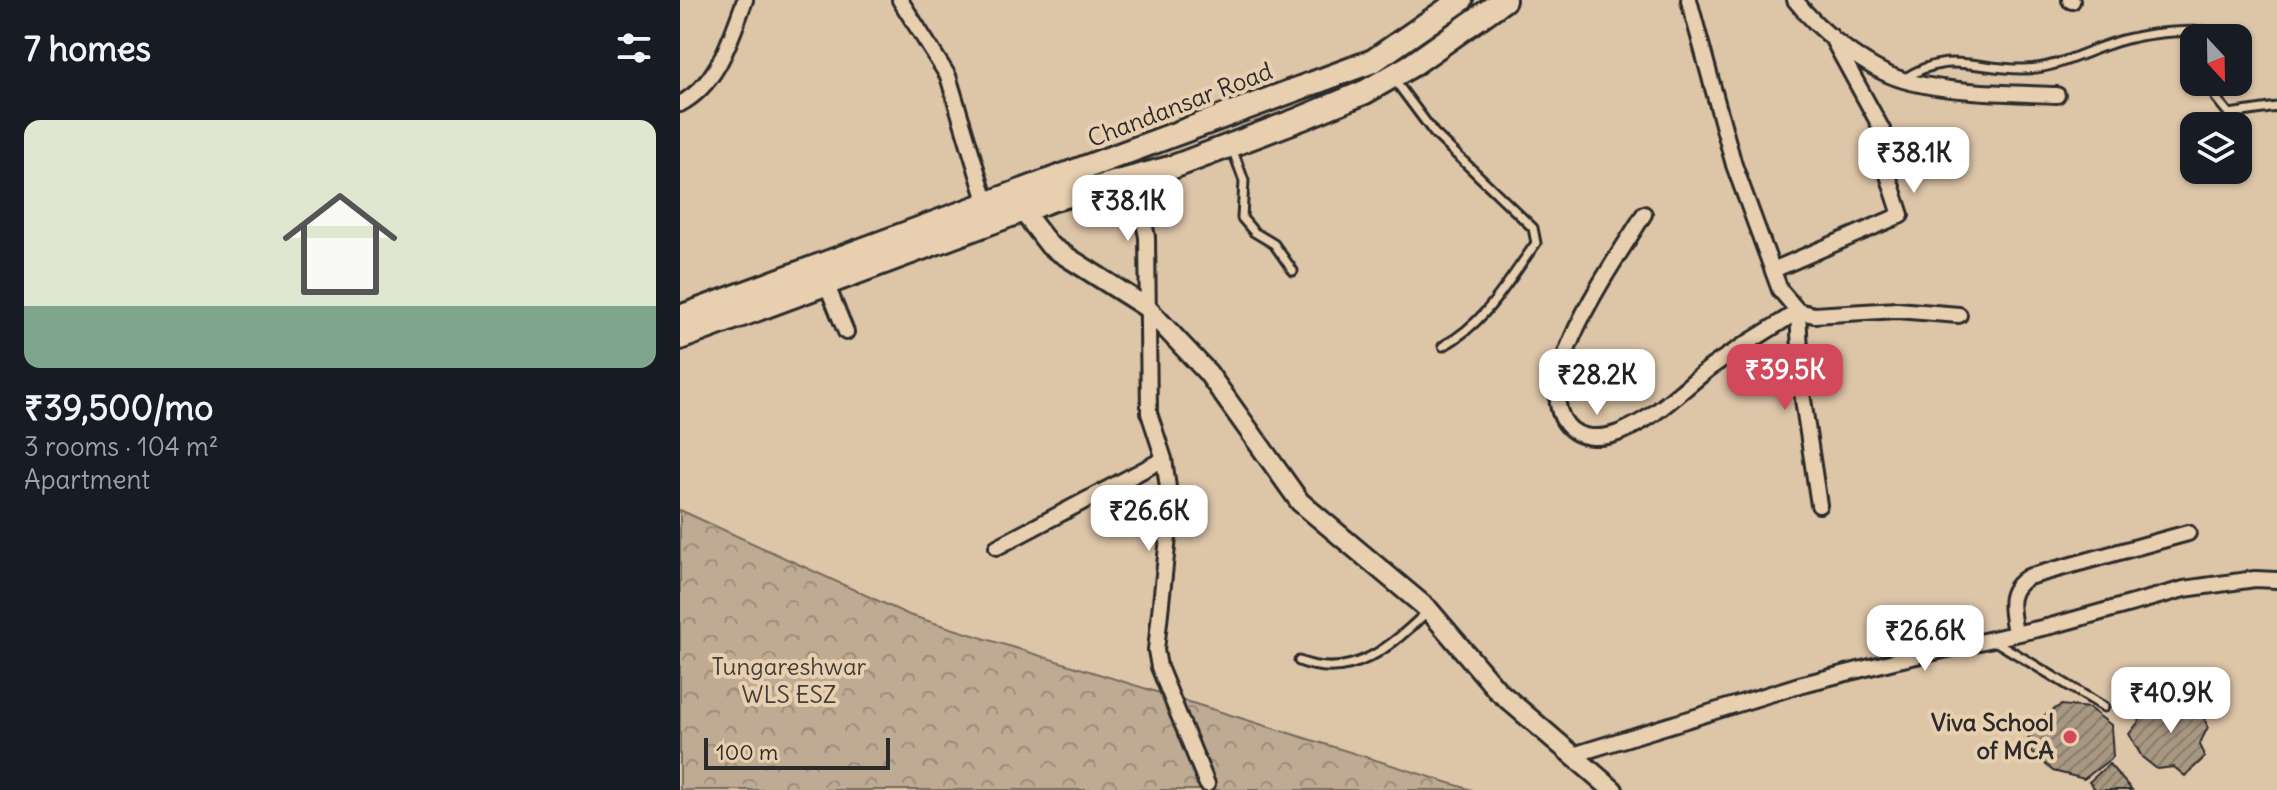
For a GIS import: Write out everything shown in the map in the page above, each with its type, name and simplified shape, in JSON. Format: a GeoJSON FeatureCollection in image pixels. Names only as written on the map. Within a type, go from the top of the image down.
{"type":"FeatureCollection","features":[{"type":"Feature","properties":{"kind":"main road","name":"Chandansar Road"},"geometry":{"type":"LineString","coordinates":[[1017,204],[1373,61],[1461,0]]}},
{"type":"Feature","properties":{"kind":"main road"},"geometry":{"type":"LineString","coordinates":[[680,317],[1017,204],[1135,179],[1231,146],[1365,92],[1504,0]]}},
{"type":"Feature","properties":{"kind":"main road"},"geometry":{"type":"LineString","coordinates":[[680,338],[826,283],[990,214]]}},
{"type":"Feature","properties":{"kind":"street"},"geometry":{"type":"LineString","coordinates":[[680,104],[705,87],[721,61],[745,0]]}},
{"type":"Feature","properties":{"kind":"street"},"geometry":{"type":"LineString","coordinates":[[900,0],[948,76],[990,214]]}},
{"type":"Feature","properties":{"kind":"street"},"geometry":{"type":"LineString","coordinates":[[1689,0],[1734,165],[1780,290],[1798,311],[1802,393],[1819,505]]}},
{"type":"Feature","properties":{"kind":"street"},"geometry":{"type":"LineString","coordinates":[[1795,0],[1813,23],[1902,80],[1987,93],[2057,95]]}},
{"type":"Feature","properties":{"kind":"street"},"geometry":{"type":"LineString","coordinates":[[1773,270],[1901,215],[1886,169],[1885,135],[1831,36]]}},
{"type":"Feature","properties":{"kind":"street"},"geometry":{"type":"LineString","coordinates":[[1135,179],[1147,237],[1149,413],[1164,459],[1171,509],[1156,650],[1159,667],[1207,784]]}},
{"type":"Feature","properties":{"kind":"street"},"geometry":{"type":"LineString","coordinates":[[1017,204],[1050,246],[1146,307],[1208,373],[1300,502],[1429,610],[1498,691],[1613,790]]}},
{"type":"Feature","properties":{"kind":"street"},"geometry":{"type":"LineString","coordinates":[[1644,214],[1594,296],[1560,365],[1556,399],[1559,415],[1573,432],[1587,437],[1615,434],[1649,419],[1712,366],[1798,311],[1832,316],[1897,310],[1959,315]]}},
{"type":"Feature","properties":{"kind":"street"},"geometry":{"type":"LineString","coordinates":[[826,283],[846,332]]}},
{"type":"Feature","properties":{"kind":"street"},"geometry":{"type":"LineString","coordinates":[[997,547],[1164,459]]}},
{"type":"Feature","properties":{"kind":"street"},"geometry":{"type":"LineString","coordinates":[[2015,633],[2010,595],[2015,585],[2028,577],[2188,533]]}},
{"type":"Feature","properties":{"kind":"street"},"geometry":{"type":"LineString","coordinates":[[1573,755],[1799,685],[1988,637],[2015,633],[2184,589],[2255,579],[2277,580]]}},
{"type":"Feature","properties":{"kind":"lane"},"geometry":{"type":"LineString","coordinates":[[1902,80],[1917,70],[1950,61],[2025,69],[2051,65],[2129,38],[2180,33]]}},
{"type":"Feature","properties":{"kind":"lane"},"geometry":{"type":"LineString","coordinates":[[1392,77],[1434,133],[1533,228],[1535,235],[1536,243],[1485,314],[1466,334],[1443,346]]}},
{"type":"Feature","properties":{"kind":"lane"},"geometry":{"type":"LineString","coordinates":[[2216,96],[2229,114],[2277,107]]}},
{"type":"Feature","properties":{"kind":"lane"},"geometry":{"type":"LineString","coordinates":[[1231,146],[1244,181],[1242,218],[1254,232],[1274,244],[1293,271]]}},
{"type":"Feature","properties":{"kind":"lane"},"geometry":{"type":"LineString","coordinates":[[1299,661],[1331,669],[1361,663],[1389,648],[1429,610]]}},
{"type":"Feature","properties":{"kind":"lane"},"geometry":{"type":"LineString","coordinates":[[1988,637],[2104,707]]}},
{"type":"Feature","properties":{"kind":"green space","name":"Tungareshwar WLS ESZ"},"geometry":{"type":"Polygon","coordinates":[[[680,510],[909,615],[1472,790],[680,790],[680,510]]]}},
{"type":"Feature","properties":{"kind":"building"},"geometry":{"type":"Polygon","coordinates":[[[2183,698],[2199,707],[2208,727],[2199,745],[2205,757],[2185,776],[2174,767],[2157,769],[2142,757],[2129,734],[2155,701],[2183,698]]]}},
{"type":"Feature","properties":{"kind":"building","name":"Viva School of MCA"},"geometry":{"type":"Polygon","coordinates":[[[2061,705],[2089,708],[2111,725],[2113,757],[2084,779],[2053,771],[2027,748],[2031,724],[2061,705]]]}},
{"type":"Feature","properties":{"kind":"building"},"geometry":{"type":"Polygon","coordinates":[[[2109,764],[2132,790],[2096,790],[2089,782],[2109,764]]]}},
{"type":"Feature","properties":{"kind":"place","name":"Viva School of MCA"},"geometry":{"type":"Point","coordinates":[2070,737]}}]}
